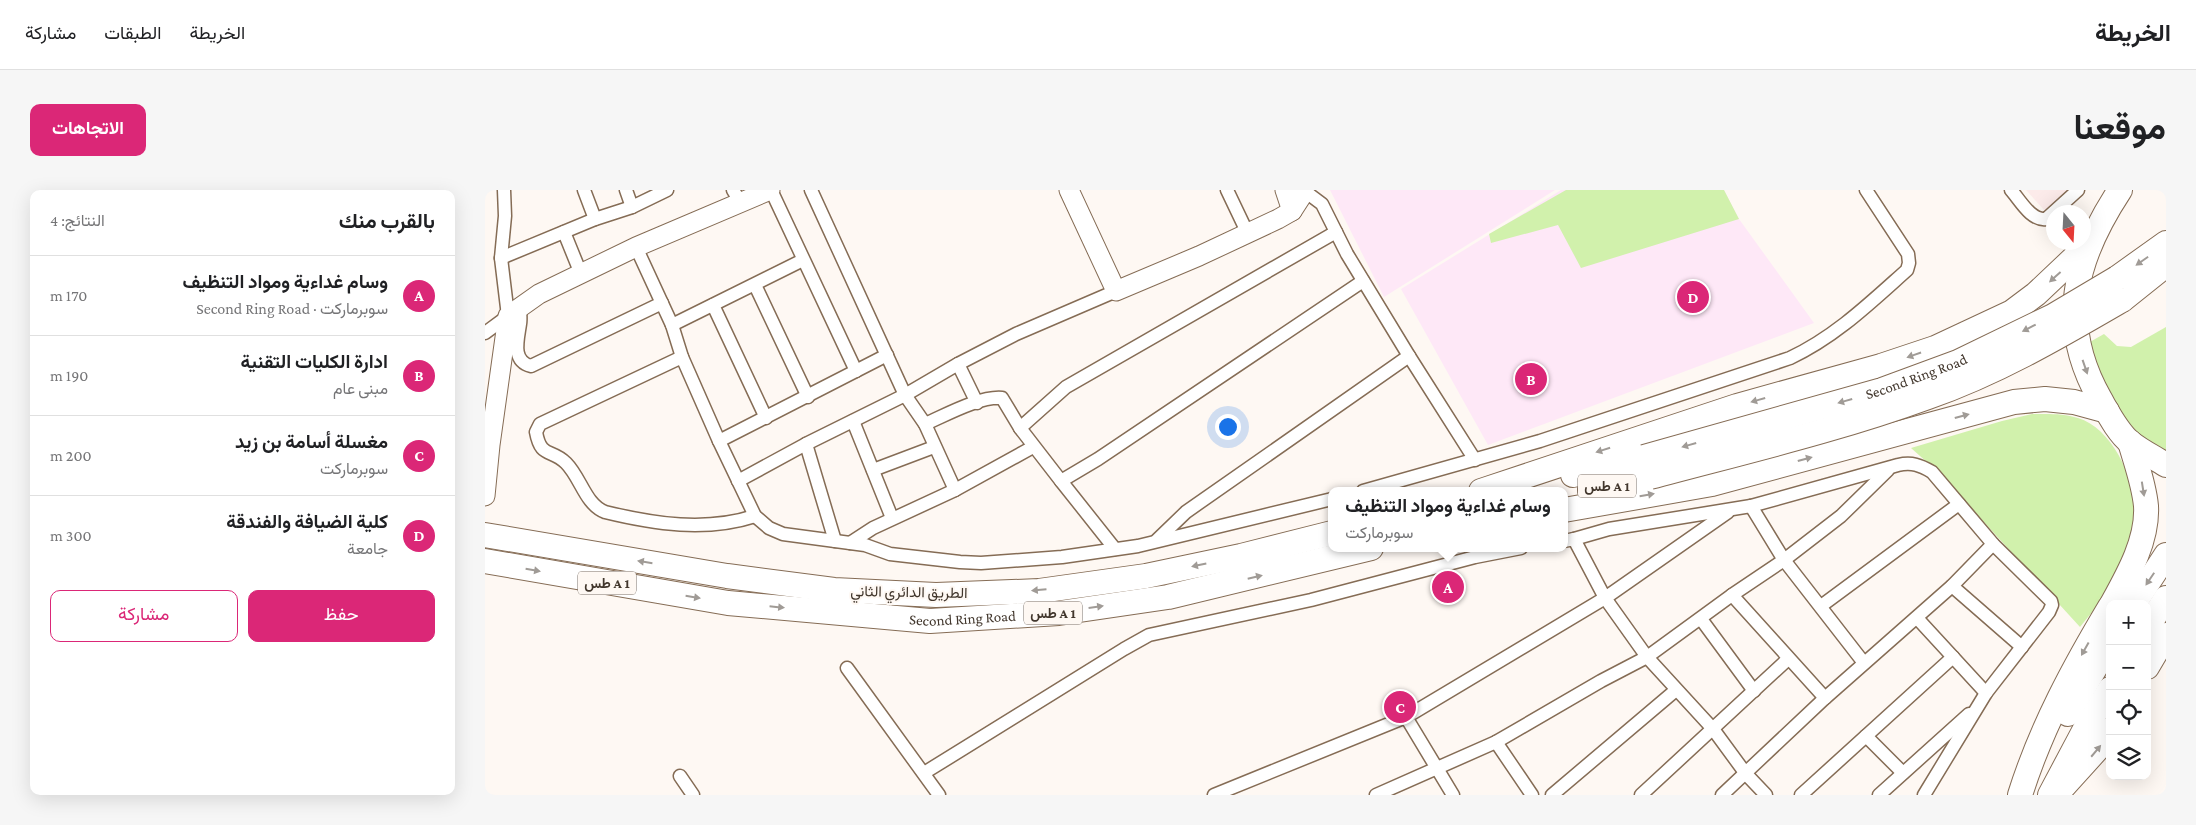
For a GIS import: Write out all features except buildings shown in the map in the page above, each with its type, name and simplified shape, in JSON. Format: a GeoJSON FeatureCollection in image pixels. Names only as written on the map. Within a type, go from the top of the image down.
{"type":"FeatureCollection","features":[{"type":"Feature","properties":{"kind":"highway"},"geometry":{"type":"LineString","coordinates":[[2091,240],[2120,190]]}},
{"type":"Feature","properties":{"kind":"highway","name":"Second Ring Road"},"geometry":{"type":"LineString","coordinates":[[2119,289],[2166,243]]}},
{"type":"Feature","properties":{"kind":"highway"},"geometry":{"type":"LineString","coordinates":[[1493,487],[1737,406],[1881,366],[1935,348],[2012,312],[2049,282],[2082,250]]}},
{"type":"Feature","properties":{"kind":"highway"},"geometry":{"type":"LineString","coordinates":[[2087,250],[2077,282],[2075,316],[2079,350],[2091,382],[2107,411],[2130,442],[2142,480],[2146,507],[2143,535],[2130,570],[2114,600]]}},
{"type":"Feature","properties":{"kind":"highway","name":"Second Ring Road"},"geometry":{"type":"LineString","coordinates":[[1568,496],[1647,467],[1883,390],[1958,362],[2053,316],[2119,289],[2166,265]]}},
{"type":"Feature","properties":{"kind":"highway"},"geometry":{"type":"LineString","coordinates":[[1568,509],[1712,484],[2014,402],[2045,398],[2074,402],[2107,411]]}},
{"type":"Feature","properties":{"kind":"highway"},"geometry":{"type":"LineString","coordinates":[[2130,442],[2166,465]]}},
{"type":"Feature","properties":{"kind":"highway","name":"طس A 1"},"geometry":{"type":"LineString","coordinates":[[1527,487],[1647,467]]}},
{"type":"Feature","properties":{"kind":"highway","name":"الطريق الدائري الثاني"},"geometry":{"type":"LineString","coordinates":[[485,535],[727,576],[834,590],[935,596],[1039,591],[1146,576],[1241,556],[1328,534]]}},
{"type":"Feature","properties":{"kind":"highway","name":"Second Ring Road"},"geometry":{"type":"LineString","coordinates":[[485,562],[728,602],[930,621],[1059,613],[1168,597],[1354,552]]}},
{"type":"Feature","properties":{"kind":"highway"},"geometry":{"type":"LineString","coordinates":[[2137,600],[2166,555]]}},
{"type":"Feature","properties":{"kind":"highway"},"geometry":{"type":"LineString","coordinates":[[2151,622],[2166,598]]}},
{"type":"Feature","properties":{"kind":"highway"},"geometry":{"type":"LineString","coordinates":[[2022,795],[2032,758],[2065,686],[2106,614]]}},
{"type":"Feature","properties":{"kind":"highway"},"geometry":{"type":"LineString","coordinates":[[2151,660],[2166,635]]}},
{"type":"Feature","properties":{"kind":"highway"},"geometry":{"type":"LineString","coordinates":[[2050,795],[2074,726],[2109,645]]}},
{"type":"Feature","properties":{"kind":"highway"},"geometry":{"type":"LineString","coordinates":[[2022,795],[2040,767],[2074,726],[2109,690]]}},
{"type":"Feature","properties":{"kind":"highway"},"geometry":{"type":"LineString","coordinates":[[2055,795],[2074,777],[2107,735]]}},
{"type":"Feature","properties":{"kind":"street"},"geometry":{"type":"LineString","coordinates":[[504,190],[505,216],[501,258],[514,312],[521,322],[516,342],[520,360],[531,366],[662,303]]}},
{"type":"Feature","properties":{"kind":"street"},"geometry":{"type":"LineString","coordinates":[[585,190],[595,219]]}},
{"type":"Feature","properties":{"kind":"street"},"geometry":{"type":"LineString","coordinates":[[626,190],[632,208]]}},
{"type":"Feature","properties":{"kind":"street"},"geometry":{"type":"LineString","coordinates":[[501,258],[595,219],[632,208],[667,190]]}},
{"type":"Feature","properties":{"kind":"street"},"geometry":{"type":"LineString","coordinates":[[485,332],[539,294],[737,197],[771,190],[856,371]]}},
{"type":"Feature","properties":{"kind":"street"},"geometry":{"type":"LineString","coordinates":[[811,190],[905,395],[925,424],[955,490]]}},
{"type":"Feature","properties":{"kind":"street"},"geometry":{"type":"LineString","coordinates":[[1069,190],[1115,291]]}},
{"type":"Feature","properties":{"kind":"street"},"geometry":{"type":"LineString","coordinates":[[1227,190],[1248,234]]}},
{"type":"Feature","properties":{"kind":"street"},"geometry":{"type":"LineString","coordinates":[[1377,487],[1546,439],[1790,358],[1814,346],[1833,334],[1907,270],[1909,264],[1908,254],[1866,190]]}},
{"type":"Feature","properties":{"kind":"street"},"geometry":{"type":"LineString","coordinates":[[2011,190],[2036,218],[2043,220],[2078,190]]}},
{"type":"Feature","properties":{"kind":"street"},"geometry":{"type":"LineString","coordinates":[[738,481],[806,444],[905,395],[957,364],[1017,334],[1248,234],[1278,219],[1291,210],[1295,191],[1315,198],[1322,204],[1335,232],[1363,281],[1475,460]]}},
{"type":"Feature","properties":{"kind":"street"},"geometry":{"type":"LineString","coordinates":[[564,232],[581,274]]}},
{"type":"Feature","properties":{"kind":"street"},"geometry":{"type":"LineString","coordinates":[[1020,428],[1066,387],[1335,232]]}},
{"type":"Feature","properties":{"kind":"street"},"geometry":{"type":"LineString","coordinates":[[636,247],[672,325],[719,441],[755,516],[769,528],[783,534],[865,545],[890,554],[960,562],[1039,559],[1156,542],[1328,500]]}},
{"type":"Feature","properties":{"kind":"street"},"geometry":{"type":"LineString","coordinates":[[672,325],[803,260]]}},
{"type":"Feature","properties":{"kind":"street"},"geometry":{"type":"LineString","coordinates":[[1061,481],[1098,459],[1363,281]]}},
{"type":"Feature","properties":{"kind":"street"},"geometry":{"type":"LineString","coordinates":[[755,285],[808,397]]}},
{"type":"Feature","properties":{"kind":"street"},"geometry":{"type":"LineString","coordinates":[[713,305],[766,418]]}},
{"type":"Feature","properties":{"kind":"street"},"geometry":{"type":"LineString","coordinates":[[485,496],[487,451],[514,312]]}},
{"type":"Feature","properties":{"kind":"street"},"geometry":{"type":"LineString","coordinates":[[719,441],[887,355]]}},
{"type":"Feature","properties":{"kind":"street"},"geometry":{"type":"LineString","coordinates":[[683,356],[541,424],[536,432],[538,444],[542,449],[566,463],[596,509],[605,512],[668,524],[702,525],[734,523],[755,516]]}},
{"type":"Feature","properties":{"kind":"street"},"geometry":{"type":"LineString","coordinates":[[1156,542],[1186,512],[1409,356]]}},
{"type":"Feature","properties":{"kind":"street"},"geometry":{"type":"LineString","coordinates":[[957,364],[977,403]]}},
{"type":"Feature","properties":{"kind":"street"},"geometry":{"type":"LineString","coordinates":[[925,424],[977,403],[1002,398],[1033,447],[1115,549]]}},
{"type":"Feature","properties":{"kind":"street"},"geometry":{"type":"LineString","coordinates":[[853,421],[892,518]]}},
{"type":"Feature","properties":{"kind":"street"},"geometry":{"type":"LineString","coordinates":[[806,444],[835,541]]}},
{"type":"Feature","properties":{"kind":"street"},"geometry":{"type":"LineString","coordinates":[[850,543],[892,518],[955,490],[1033,447]]}},
{"type":"Feature","properties":{"kind":"street"},"geometry":{"type":"LineString","coordinates":[[873,470],[935,448]]}},
{"type":"Feature","properties":{"kind":"street"},"geometry":{"type":"LineString","coordinates":[[1766,795],[1746,774],[1713,729],[1647,657],[1605,598],[1569,540],[1609,529],[1730,511],[1910,463],[1932,472],[1993,544],[2051,601],[2052,605],[1986,693],[1924,795]]}},
{"type":"Feature","properties":{"kind":"street"},"geometry":{"type":"LineString","coordinates":[[1376,795],[1437,770],[1497,742],[1601,681],[1647,657],[1784,560],[1841,516],[1890,468]]}},
{"type":"Feature","properties":{"kind":"street"},"geometry":{"type":"LineString","coordinates":[[1821,606],[1959,504]]}},
{"type":"Feature","properties":{"kind":"street"},"geometry":{"type":"LineString","coordinates":[[1751,506],[1784,560],[1864,663]]}},
{"type":"Feature","properties":{"kind":"street"},"geometry":{"type":"LineString","coordinates":[[1214,795],[1406,717],[1605,598],[1730,511]]}},
{"type":"Feature","properties":{"kind":"street"},"geometry":{"type":"LineString","coordinates":[[1722,795],[1825,698],[1952,586],[1993,544]]}},
{"type":"Feature","properties":{"kind":"street"},"geometry":{"type":"LineString","coordinates":[[924,773],[1124,649],[1149,636],[1320,598],[1501,552]]}},
{"type":"Feature","properties":{"kind":"street"},"geometry":{"type":"LineString","coordinates":[[1952,586],[2022,647]]}},
{"type":"Feature","properties":{"kind":"street"},"geometry":{"type":"LineString","coordinates":[[1732,595],[1825,698]]}},
{"type":"Feature","properties":{"kind":"street"},"geometry":{"type":"LineString","coordinates":[[1917,618],[1986,693]]}},
{"type":"Feature","properties":{"kind":"street"},"geometry":{"type":"LineString","coordinates":[[1701,619],[1754,691]]}},
{"type":"Feature","properties":{"kind":"street"},"geometry":{"type":"LineString","coordinates":[[1801,795],[1953,657]]}},
{"type":"Feature","properties":{"kind":"street"},"geometry":{"type":"LineString","coordinates":[[1641,795],[1789,659]]}},
{"type":"Feature","properties":{"kind":"street"},"geometry":{"type":"LineString","coordinates":[[847,668],[939,795]]}},
{"type":"Feature","properties":{"kind":"street"},"geometry":{"type":"LineString","coordinates":[[1552,795],[1676,690]]}},
{"type":"Feature","properties":{"kind":"street"},"geometry":{"type":"LineString","coordinates":[[1886,793],[1903,773],[1978,706]]}},
{"type":"Feature","properties":{"kind":"street"},"geometry":{"type":"LineString","coordinates":[[1406,717],[1453,795]]}},
{"type":"Feature","properties":{"kind":"street"},"geometry":{"type":"LineString","coordinates":[[1866,736],[1903,773]]}},
{"type":"Feature","properties":{"kind":"street"},"geometry":{"type":"LineString","coordinates":[[1497,742],[1532,795]]}},
{"type":"Feature","properties":{"kind":"street"},"geometry":{"type":"LineString","coordinates":[[680,776],[693,795]]}},
{"type":"Feature","properties":{"kind":"shaded area"},"geometry":{"type":"Polygon","coordinates":[[[1330,190],[1555,190],[1384,297],[1330,190]]]}},
{"type":"Feature","properties":{"kind":"shaded area"},"geometry":{"type":"Polygon","coordinates":[[[1561,190],[1724,190],[1739,219],[1814,323],[1488,445],[1401,289],[1561,190]]]}},
{"type":"Feature","properties":{"kind":"shaded area"},"geometry":{"type":"Polygon","coordinates":[[[2026,190],[2070,190],[2052,205],[2046,205],[2045,211],[2026,190]]]}},
{"type":"Feature","properties":{"kind":"green space"},"geometry":{"type":"Polygon","coordinates":[[[1566,190],[1724,190],[1739,219],[1581,268],[1558,225],[1491,243],[1489,234],[1566,190]]]}},
{"type":"Feature","properties":{"kind":"green space"},"geometry":{"type":"Polygon","coordinates":[[[2166,327],[2166,458],[2118,420],[2088,343],[2104,334],[2117,346],[2131,347],[2166,327]]]}},
{"type":"Feature","properties":{"kind":"green space"},"geometry":{"type":"Polygon","coordinates":[[[2032,414],[2067,415],[2091,424],[2112,445],[2127,473],[2132,488],[2136,522],[2126,557],[2112,585],[2080,627],[1938,472],[1911,448],[2032,414]]]}},
{"type":"Feature","properties":{"kind":"place","name":"كلية الضيافة والفندقة"},"geometry":{"type":"Point","coordinates":[1693,297]}},
{"type":"Feature","properties":{"kind":"place","name":"ادارة الكليات التقنية"},"geometry":{"type":"Point","coordinates":[1531,379]}},
{"type":"Feature","properties":{"kind":"place","name":"وسام غداءية ومواد التنظيف"},"geometry":{"type":"Point","coordinates":[1448,587]}},
{"type":"Feature","properties":{"kind":"place","name":"مغسلة أسامة بن زيد"},"geometry":{"type":"Point","coordinates":[1400,707]}}]}
